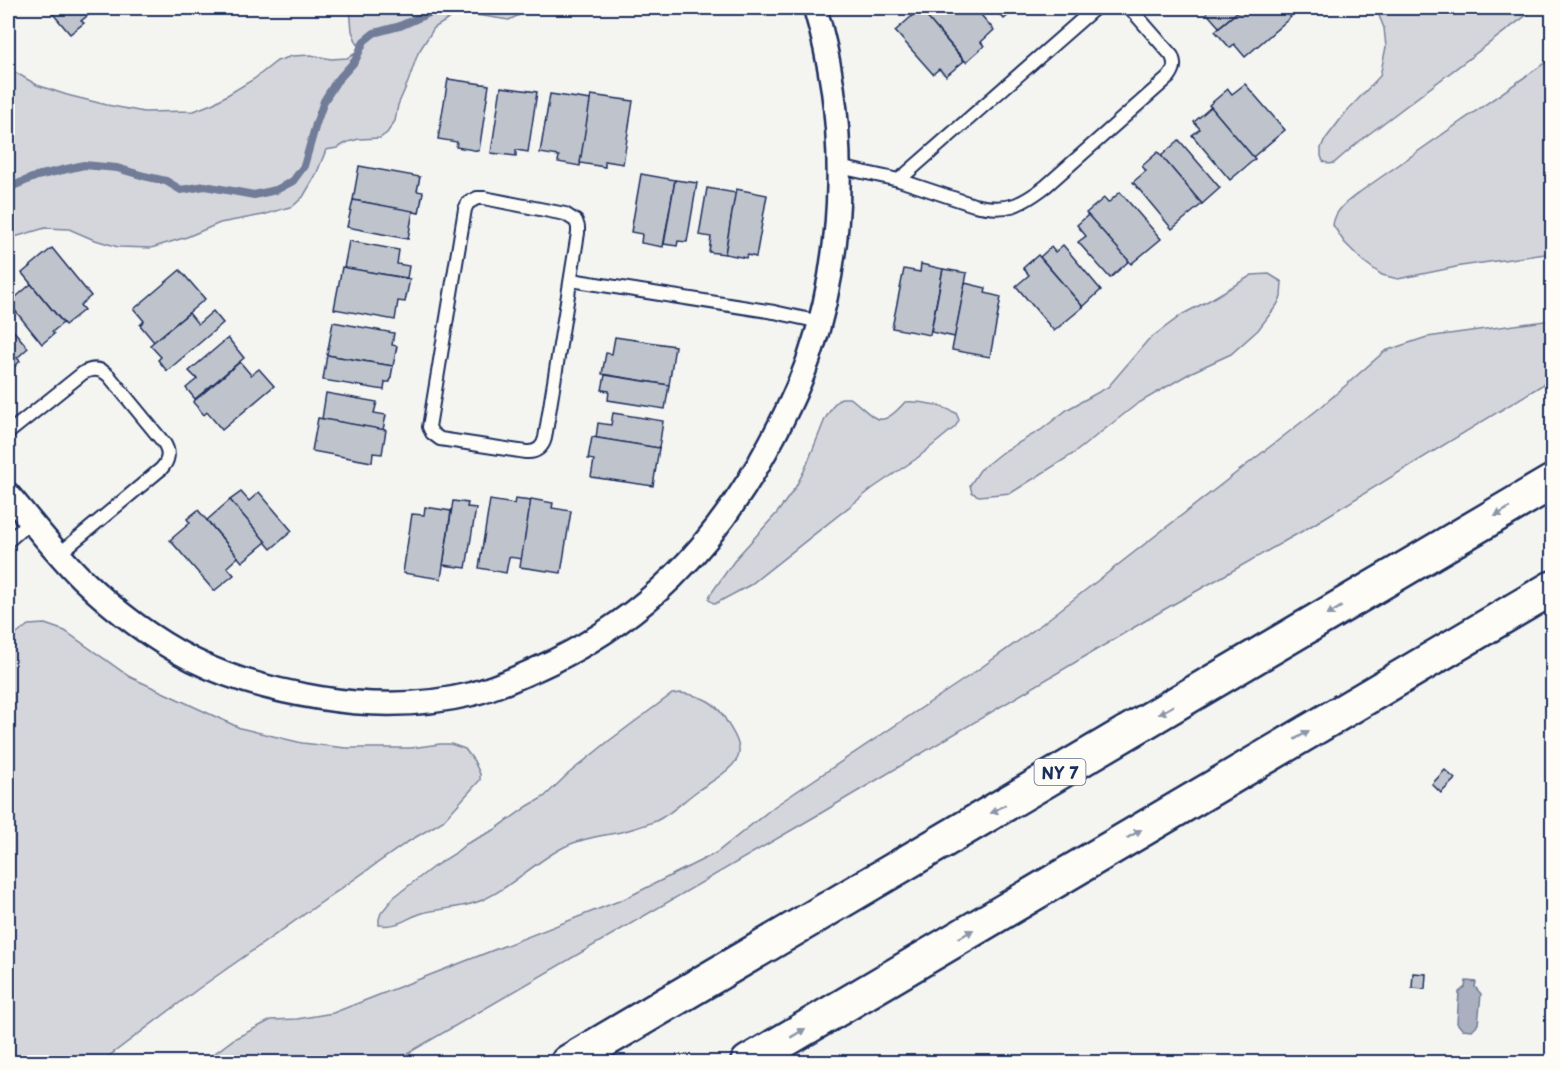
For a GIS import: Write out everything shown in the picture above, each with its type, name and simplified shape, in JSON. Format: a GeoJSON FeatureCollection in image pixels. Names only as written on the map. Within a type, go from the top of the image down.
{"type":"FeatureCollection","features":[{"type":"Feature","properties":{"kind":"highway","name":"NY 7"},"geometry":{"type":"LineString","coordinates":[[568,1062],[1552,482]]}},
{"type":"Feature","properties":{"kind":"highway"},"geometry":{"type":"LineString","coordinates":[[748,1062],[1552,588]]}},
{"type":"Feature","properties":{"kind":"street"},"geometry":{"type":"LineString","coordinates":[[8,494],[79,575],[99,595],[142,629],[194,660],[223,673],[281,692],[357,703],[387,704],[471,694],[529,674],[598,637],[662,589],[695,555],[724,519],[771,442],[794,396],[810,356],[820,322],[833,255],[839,167],[832,79],[815,8]]}},
{"type":"Feature","properties":{"kind":"lane"},"geometry":{"type":"LineString","coordinates":[[899,180],[1095,8]]}},
{"type":"Feature","properties":{"kind":"lane"},"geometry":{"type":"LineString","coordinates":[[839,167],[899,180],[986,207],[1010,207],[1037,193],[1173,72],[1174,63],[1171,54],[1130,8]]}},
{"type":"Feature","properties":{"kind":"lane"},"geometry":{"type":"LineString","coordinates":[[477,198],[484,198],[565,214],[573,218],[579,229],[572,280],[545,438],[541,447],[536,451],[526,452],[443,440],[434,436],[429,427],[429,421],[464,212],[468,203],[477,198]]}},
{"type":"Feature","properties":{"kind":"lane"},"geometry":{"type":"LineString","coordinates":[[572,280],[763,310],[820,322]]}},
{"type":"Feature","properties":{"kind":"lane"},"geometry":{"type":"LineString","coordinates":[[8,433],[83,373],[97,369],[110,376],[167,449],[167,460],[161,469],[59,554]]}},
{"type":"Feature","properties":{"kind":"lane"},"geometry":{"type":"LineString","coordinates":[[8,541],[31,521]]}},
{"type":"Feature","properties":{"kind":"shaded area"},"geometry":{"type":"Polygon","coordinates":[[[350,8],[533,8],[509,20],[464,13],[455,15],[434,28],[418,53],[398,105],[395,121],[387,133],[380,138],[359,139],[326,150],[316,175],[303,197],[293,206],[263,215],[220,223],[187,237],[151,248],[118,247],[69,229],[45,228],[8,239],[8,68],[37,85],[107,105],[144,112],[194,111],[214,103],[254,79],[277,61],[292,56],[311,55],[331,59],[347,58],[360,51],[352,31],[350,8]]]}},
{"type":"Feature","properties":{"kind":"shaded area"},"geometry":{"type":"Polygon","coordinates":[[[716,8],[772,9],[751,14],[722,11],[716,8]]]}},
{"type":"Feature","properties":{"kind":"shaded area"},"geometry":{"type":"Polygon","coordinates":[[[1376,8],[1536,8],[1361,140],[1334,163],[1329,164],[1323,161],[1321,156],[1324,141],[1346,112],[1380,76],[1386,47],[1384,28],[1376,8]]]}},
{"type":"Feature","properties":{"kind":"shaded area"},"geometry":{"type":"Polygon","coordinates":[[[1552,58],[1552,253],[1461,266],[1398,279],[1382,275],[1363,261],[1344,242],[1333,225],[1334,219],[1344,204],[1552,58]]]}},
{"type":"Feature","properties":{"kind":"shaded area"},"geometry":{"type":"Polygon","coordinates":[[[1269,274],[1282,282],[1281,297],[1258,330],[1231,354],[1192,372],[1137,404],[1073,454],[1011,493],[979,496],[972,493],[970,485],[980,470],[1001,453],[1041,430],[1068,409],[1108,387],[1148,340],[1183,314],[1252,275],[1269,274]]]}},
{"type":"Feature","properties":{"kind":"shaded area"},"geometry":{"type":"Polygon","coordinates":[[[1552,320],[1552,379],[1306,529],[1165,609],[816,816],[393,1062],[203,1062],[234,1039],[271,1020],[297,1019],[333,1013],[624,899],[716,853],[775,806],[1038,627],[1321,407],[1385,351],[1427,337],[1552,320]]]}},
{"type":"Feature","properties":{"kind":"shaded area"},"geometry":{"type":"Polygon","coordinates":[[[841,398],[853,400],[873,417],[879,419],[890,416],[905,402],[912,402],[944,408],[956,413],[959,420],[955,427],[916,459],[873,488],[750,585],[715,604],[709,600],[710,595],[737,557],[777,513],[795,488],[825,419],[834,404],[841,398]]]}},
{"type":"Feature","properties":{"kind":"shaded area"},"geometry":{"type":"Polygon","coordinates":[[[45,624],[65,631],[130,677],[240,728],[302,743],[346,748],[411,748],[451,744],[465,749],[474,761],[480,774],[480,780],[443,821],[406,843],[198,989],[101,1062],[8,1062],[8,641],[28,625],[45,624]]]}},
{"type":"Feature","properties":{"kind":"shaded area"},"geometry":{"type":"Polygon","coordinates":[[[672,694],[697,696],[715,706],[734,734],[738,745],[738,758],[723,773],[656,821],[621,832],[585,839],[564,847],[502,889],[480,901],[460,907],[426,912],[393,925],[379,925],[381,913],[394,897],[433,867],[466,844],[494,830],[544,797],[610,740],[672,694]]]}},
{"type":"Feature","properties":{"kind":"water"},"geometry":{"type":"Polygon","coordinates":[[[1466,981],[1476,982],[1475,987],[1481,994],[1478,1024],[1472,1030],[1462,1029],[1457,1023],[1459,992],[1465,987],[1466,981]]]}},
{"type":"Feature","properties":{"kind":"building"},"geometry":{"type":"Polygon","coordinates":[[[48,8],[89,8],[92,12],[81,21],[84,23],[70,34],[48,8]]]}},
{"type":"Feature","properties":{"kind":"building"},"geometry":{"type":"Polygon","coordinates":[[[925,8],[975,8],[994,30],[981,42],[984,46],[966,62],[921,11],[925,8]]]}},
{"type":"Feature","properties":{"kind":"building"},"geometry":{"type":"Polygon","coordinates":[[[994,8],[1017,8],[1004,19],[994,8]]]}},
{"type":"Feature","properties":{"kind":"building"},"geometry":{"type":"Polygon","coordinates":[[[1207,8],[1242,8],[1219,27],[1204,10],[1207,8]]]}},
{"type":"Feature","properties":{"kind":"building"},"geometry":{"type":"Polygon","coordinates":[[[1242,8],[1283,8],[1291,17],[1245,57],[1234,44],[1230,48],[1215,31],[1242,8]]]}},
{"type":"Feature","properties":{"kind":"building"},"geometry":{"type":"Polygon","coordinates":[[[920,9],[964,61],[946,76],[939,69],[933,74],[895,31],[920,9]]]}},
{"type":"Feature","properties":{"kind":"building"},"geometry":{"type":"Polygon","coordinates":[[[448,79],[489,85],[479,151],[456,147],[457,142],[438,139],[448,79]]]}},
{"type":"Feature","properties":{"kind":"building"},"geometry":{"type":"Polygon","coordinates":[[[1245,84],[1285,130],[1253,157],[1209,105],[1228,89],[1232,94],[1245,84]]]}},
{"type":"Feature","properties":{"kind":"building"},"geometry":{"type":"Polygon","coordinates":[[[501,87],[537,92],[528,152],[516,150],[516,156],[491,153],[501,87]]]}},
{"type":"Feature","properties":{"kind":"building"},"geometry":{"type":"Polygon","coordinates":[[[550,94],[591,100],[580,166],[558,162],[559,156],[540,153],[550,94]]]}},
{"type":"Feature","properties":{"kind":"building"},"geometry":{"type":"Polygon","coordinates":[[[591,95],[633,101],[623,164],[605,161],[605,167],[580,163],[591,95]]]}},
{"type":"Feature","properties":{"kind":"building"},"geometry":{"type":"Polygon","coordinates":[[[1211,107],[1255,159],[1230,180],[1192,135],[1200,129],[1194,122],[1211,107]]]}},
{"type":"Feature","properties":{"kind":"building"},"geometry":{"type":"Polygon","coordinates":[[[1179,140],[1220,188],[1202,204],[1161,156],[1179,140]]]}},
{"type":"Feature","properties":{"kind":"building"},"geometry":{"type":"Polygon","coordinates":[[[1158,152],[1202,204],[1172,229],[1133,182],[1146,171],[1142,166],[1158,152]]]}},
{"type":"Feature","properties":{"kind":"building"},"geometry":{"type":"Polygon","coordinates":[[[359,166],[420,177],[417,191],[423,192],[419,213],[353,200],[359,166]]]}},
{"type":"Feature","properties":{"kind":"building"},"geometry":{"type":"Polygon","coordinates":[[[641,174],[675,180],[663,247],[641,243],[642,234],[631,232],[641,174]]]}},
{"type":"Feature","properties":{"kind":"building"},"geometry":{"type":"Polygon","coordinates":[[[675,180],[697,183],[687,242],[678,241],[677,246],[664,244],[675,180]]]}},
{"type":"Feature","properties":{"kind":"building"},"geometry":{"type":"Polygon","coordinates":[[[707,188],[736,193],[725,254],[709,252],[711,237],[699,235],[707,188]]]}},
{"type":"Feature","properties":{"kind":"building"},"geometry":{"type":"Polygon","coordinates":[[[736,189],[767,195],[756,257],[747,255],[746,258],[725,254],[736,189]]]}},
{"type":"Feature","properties":{"kind":"building"},"geometry":{"type":"Polygon","coordinates":[[[1120,192],[1161,239],[1131,264],[1086,213],[1104,198],[1108,203],[1120,192]]]}},
{"type":"Feature","properties":{"kind":"building"},"geometry":{"type":"Polygon","coordinates":[[[353,200],[413,211],[408,239],[347,227],[353,200]]]}},
{"type":"Feature","properties":{"kind":"building"},"geometry":{"type":"Polygon","coordinates":[[[1088,215],[1129,261],[1110,278],[1078,242],[1086,236],[1077,225],[1088,215]]]}},
{"type":"Feature","properties":{"kind":"building"},"geometry":{"type":"Polygon","coordinates":[[[349,241],[399,250],[397,264],[409,266],[407,278],[344,268],[349,241]]]}},
{"type":"Feature","properties":{"kind":"building"},"geometry":{"type":"Polygon","coordinates":[[[1063,245],[1101,290],[1083,307],[1040,257],[1051,247],[1055,252],[1063,245]]]}},
{"type":"Feature","properties":{"kind":"building"},"geometry":{"type":"Polygon","coordinates":[[[52,248],[91,296],[80,305],[84,310],[65,325],[22,273],[52,248]]]}},
{"type":"Feature","properties":{"kind":"building"},"geometry":{"type":"Polygon","coordinates":[[[1038,255],[1083,307],[1054,331],[1016,286],[1029,275],[1023,268],[1038,255]]]}},
{"type":"Feature","properties":{"kind":"building"},"geometry":{"type":"Polygon","coordinates":[[[921,264],[943,269],[930,335],[892,328],[904,269],[920,272],[921,264]]]}},
{"type":"Feature","properties":{"kind":"building"},"geometry":{"type":"Polygon","coordinates":[[[342,267],[410,279],[405,302],[398,301],[395,320],[334,309],[342,267]]]}},
{"type":"Feature","properties":{"kind":"building"},"geometry":{"type":"Polygon","coordinates":[[[943,269],[967,273],[955,337],[931,332],[943,269]]]}},
{"type":"Feature","properties":{"kind":"building"},"geometry":{"type":"Polygon","coordinates":[[[180,270],[205,299],[154,342],[140,325],[144,321],[134,309],[180,270]]]}},
{"type":"Feature","properties":{"kind":"building"},"geometry":{"type":"Polygon","coordinates":[[[965,283],[986,288],[985,293],[1001,297],[990,357],[952,350],[965,283]]]}},
{"type":"Feature","properties":{"kind":"building"},"geometry":{"type":"Polygon","coordinates":[[[31,284],[63,323],[42,344],[9,303],[31,284]]]}},
{"type":"Feature","properties":{"kind":"building"},"geometry":{"type":"Polygon","coordinates":[[[213,311],[223,323],[167,371],[158,360],[161,357],[150,345],[189,313],[198,324],[213,311]]]}},
{"type":"Feature","properties":{"kind":"building"},"geometry":{"type":"Polygon","coordinates":[[[333,322],[394,333],[392,345],[397,346],[393,366],[327,355],[333,322]]]}},
{"type":"Feature","properties":{"kind":"building"},"geometry":{"type":"Polygon","coordinates":[[[8,324],[28,348],[17,358],[20,361],[8,373],[8,324]]]}},
{"type":"Feature","properties":{"kind":"building"},"geometry":{"type":"Polygon","coordinates":[[[615,337],[675,346],[669,385],[602,374],[606,353],[612,354],[615,337]]]}},
{"type":"Feature","properties":{"kind":"building"},"geometry":{"type":"Polygon","coordinates":[[[228,338],[244,358],[195,399],[186,388],[197,379],[189,371],[228,338]]]}},
{"type":"Feature","properties":{"kind":"building"},"geometry":{"type":"Polygon","coordinates":[[[327,355],[393,366],[390,382],[385,382],[384,390],[323,380],[327,355]]]}},
{"type":"Feature","properties":{"kind":"building"},"geometry":{"type":"Polygon","coordinates":[[[240,362],[251,375],[259,369],[274,386],[222,430],[207,412],[204,415],[193,402],[240,362]]]}},
{"type":"Feature","properties":{"kind":"building"},"geometry":{"type":"Polygon","coordinates":[[[605,375],[669,385],[665,409],[608,400],[609,391],[602,390],[605,375]]]}},
{"type":"Feature","properties":{"kind":"building"},"geometry":{"type":"Polygon","coordinates":[[[326,393],[377,402],[374,413],[386,415],[383,430],[322,419],[326,393]]]}},
{"type":"Feature","properties":{"kind":"building"},"geometry":{"type":"Polygon","coordinates":[[[613,413],[663,421],[659,448],[596,438],[598,423],[611,425],[613,413]]]}},
{"type":"Feature","properties":{"kind":"building"},"geometry":{"type":"Polygon","coordinates":[[[318,418],[386,430],[382,454],[373,453],[372,462],[312,451],[318,418]]]}},
{"type":"Feature","properties":{"kind":"building"},"geometry":{"type":"Polygon","coordinates":[[[592,437],[659,448],[653,486],[591,477],[594,460],[588,459],[592,437]]]}},
{"type":"Feature","properties":{"kind":"building"},"geometry":{"type":"Polygon","coordinates":[[[241,492],[249,501],[259,492],[292,531],[271,549],[230,500],[241,492]]]}},
{"type":"Feature","properties":{"kind":"building"},"geometry":{"type":"Polygon","coordinates":[[[515,499],[531,501],[522,559],[509,557],[506,573],[479,568],[490,500],[514,504],[515,499]]]}},
{"type":"Feature","properties":{"kind":"building"},"geometry":{"type":"Polygon","coordinates":[[[531,499],[553,503],[552,508],[571,511],[561,573],[520,567],[531,499]]]}},
{"type":"Feature","properties":{"kind":"building"},"geometry":{"type":"Polygon","coordinates":[[[230,500],[266,542],[242,562],[207,520],[230,500]]]}},
{"type":"Feature","properties":{"kind":"building"},"geometry":{"type":"Polygon","coordinates":[[[453,501],[468,503],[467,507],[476,508],[466,568],[443,565],[453,501]]]}},
{"type":"Feature","properties":{"kind":"building"},"geometry":{"type":"Polygon","coordinates":[[[425,507],[451,511],[441,579],[403,573],[412,514],[424,515],[425,507]]]}},
{"type":"Feature","properties":{"kind":"building"},"geometry":{"type":"Polygon","coordinates":[[[198,510],[238,557],[227,567],[234,575],[214,591],[170,540],[190,523],[187,519],[198,510]]]}},
{"type":"Feature","properties":{"kind":"building"},"geometry":{"type":"Polygon","coordinates":[[[1445,770],[1455,779],[1441,793],[1432,784],[1445,770]]]}},
{"type":"Feature","properties":{"kind":"building"},"geometry":{"type":"Polygon","coordinates":[[[1413,973],[1426,974],[1425,989],[1412,988],[1413,973]]]}},
{"type":"Feature","properties":{"kind":"waterway"},"geometry":{"type":"LineString","coordinates":[[8,188],[37,176],[84,165],[117,168],[166,181],[181,190],[205,186],[254,195],[276,190],[293,181],[304,166],[324,101],[336,82],[355,61],[364,41],[374,33],[400,26],[440,8]]}}]}
